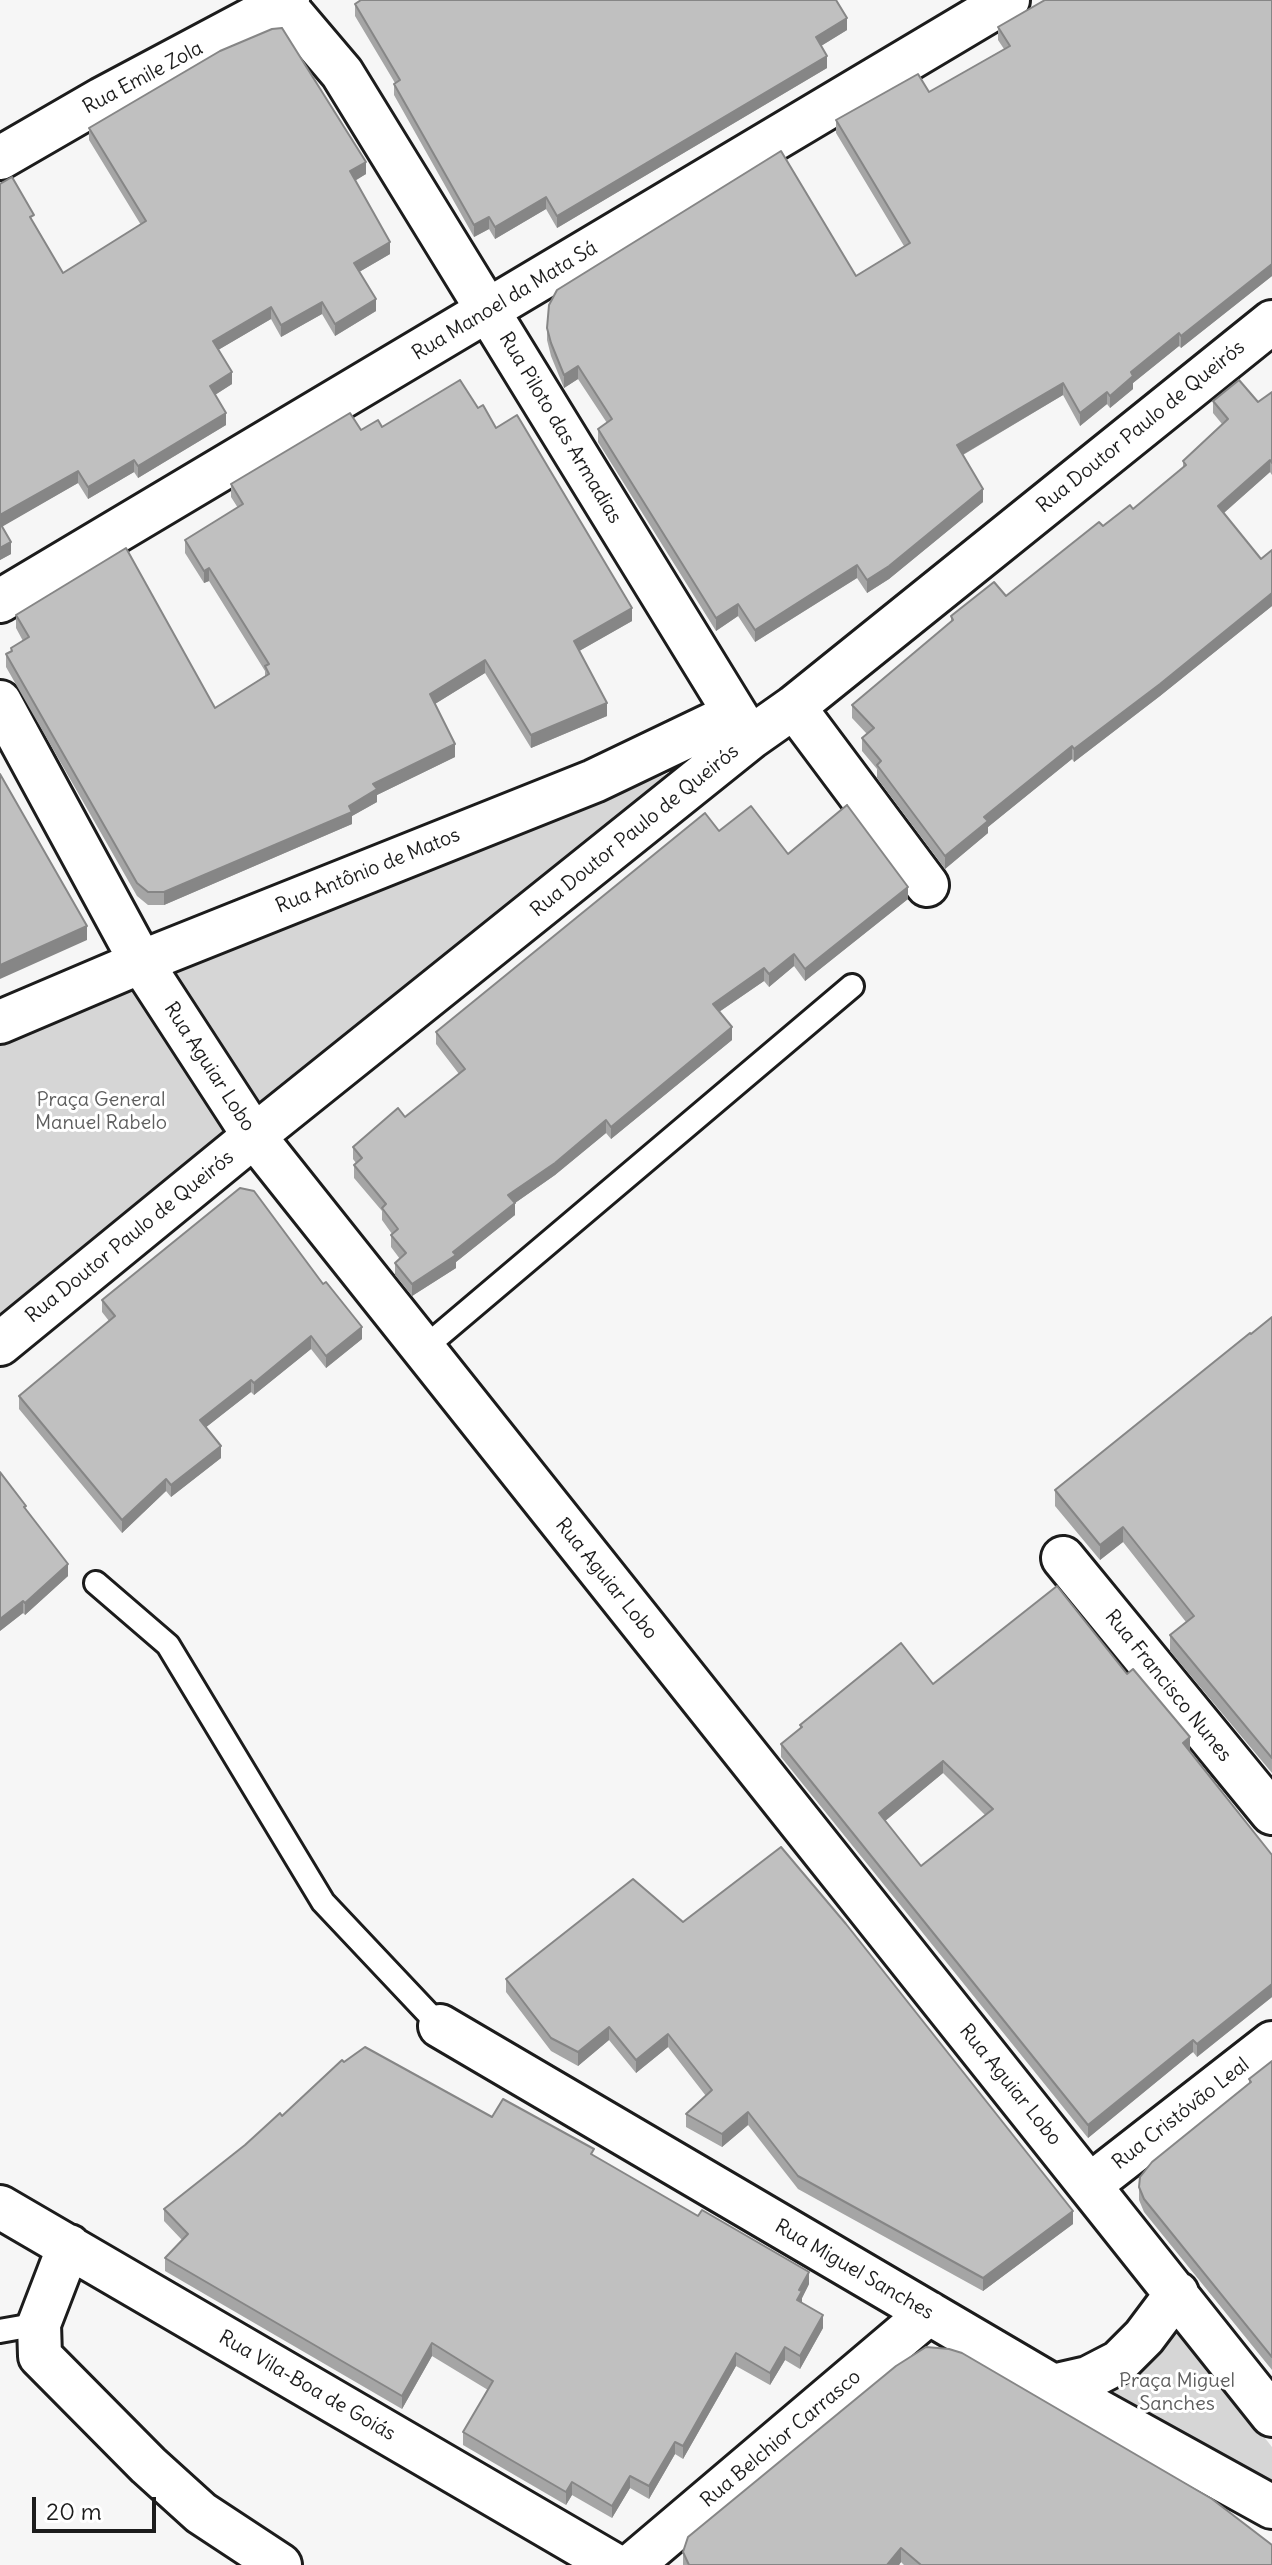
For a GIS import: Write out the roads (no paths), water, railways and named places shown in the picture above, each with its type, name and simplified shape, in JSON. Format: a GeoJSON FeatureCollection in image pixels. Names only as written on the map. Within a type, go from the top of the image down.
{"type":"FeatureCollection","features":[{"type":"Feature","properties":{"kind":"street","name":"Rua Manoel da Mata Sá"},"geometry":{"type":"LineString","coordinates":[[0,601],[1008,0]]}},
{"type":"Feature","properties":{"kind":"street","name":"Rua Piloto das Armadias"},"geometry":{"type":"LineString","coordinates":[[284,1],[342,73],[742,726]]}},
{"type":"Feature","properties":{"kind":"street","name":"Rua Emile Zola"},"geometry":{"type":"LineString","coordinates":[[0,158],[284,1]]}},
{"type":"Feature","properties":{"kind":"street","name":"Rua Doutor Paulo de Queirós"},"geometry":{"type":"LineString","coordinates":[[0,1344],[254,1136],[742,726],[794,707],[1272,322]]}},
{"type":"Feature","properties":{"kind":"street","name":"Rua Aguiar Lobo"},"geometry":{"type":"LineString","coordinates":[[0,702],[141,962],[254,1136],[1272,2415]]}},
{"type":"Feature","properties":{"kind":"street"},"geometry":{"type":"LineString","coordinates":[[794,707],[927,885]]}},
{"type":"Feature","properties":{"kind":"street","name":"Rua Antônio de Matos"},"geometry":{"type":"LineString","coordinates":[[0,1022],[141,962],[594,781],[742,726]]}},
{"type":"Feature","properties":{"kind":"street","name":"Rua Francisco Nunes"},"geometry":{"type":"LineString","coordinates":[[1063,1558],[1272,1813]]}},
{"type":"Feature","properties":{"kind":"street","name":"Rua Miguel Sanches"},"geometry":{"type":"LineString","coordinates":[[440,2026],[1053,2386],[1272,2507]]}},
{"type":"Feature","properties":{"kind":"street","name":"Rua Cristóvão Leal"},"geometry":{"type":"LineString","coordinates":[[1090,2185],[1272,2043]]}},
{"type":"Feature","properties":{"kind":"street","name":"Rua Vila-Boa de Goiás"},"geometry":{"type":"LineString","coordinates":[[0,2207],[614,2565]]}},
{"type":"Feature","properties":{"kind":"street"},"geometry":{"type":"LineString","coordinates":[[69,2246],[19,2328],[40,2356],[148,2465],[201,2513],[280,2565]]}},
{"type":"Feature","properties":{"kind":"street"},"geometry":{"type":"LineString","coordinates":[[1053,2386],[1088,2378],[1119,2362],[1144,2337],[1177,2293]]}},
{"type":"Feature","properties":{"kind":"street","name":"Rua Belchior Carrasco"},"geometry":{"type":"LineString","coordinates":[[632,2565],[929,2313]]}},
{"type":"Feature","properties":{"kind":"lane"},"geometry":{"type":"LineString","coordinates":[[423,1349],[852,986]]}},
{"type":"Feature","properties":{"kind":"lane"},"geometry":{"type":"LineString","coordinates":[[96,1583],[168,1645],[323,1902],[440,2026]]}},
{"type":"Feature","properties":{"kind":"park label","name":"Praça General Manuel Rabelo"},"geometry":{"type":"Point","coordinates":[101,1112]}},
{"type":"Feature","properties":{"kind":"park label","name":"Praça Miguel Sanches"},"geometry":{"type":"Point","coordinates":[1177,2392]}}]}
